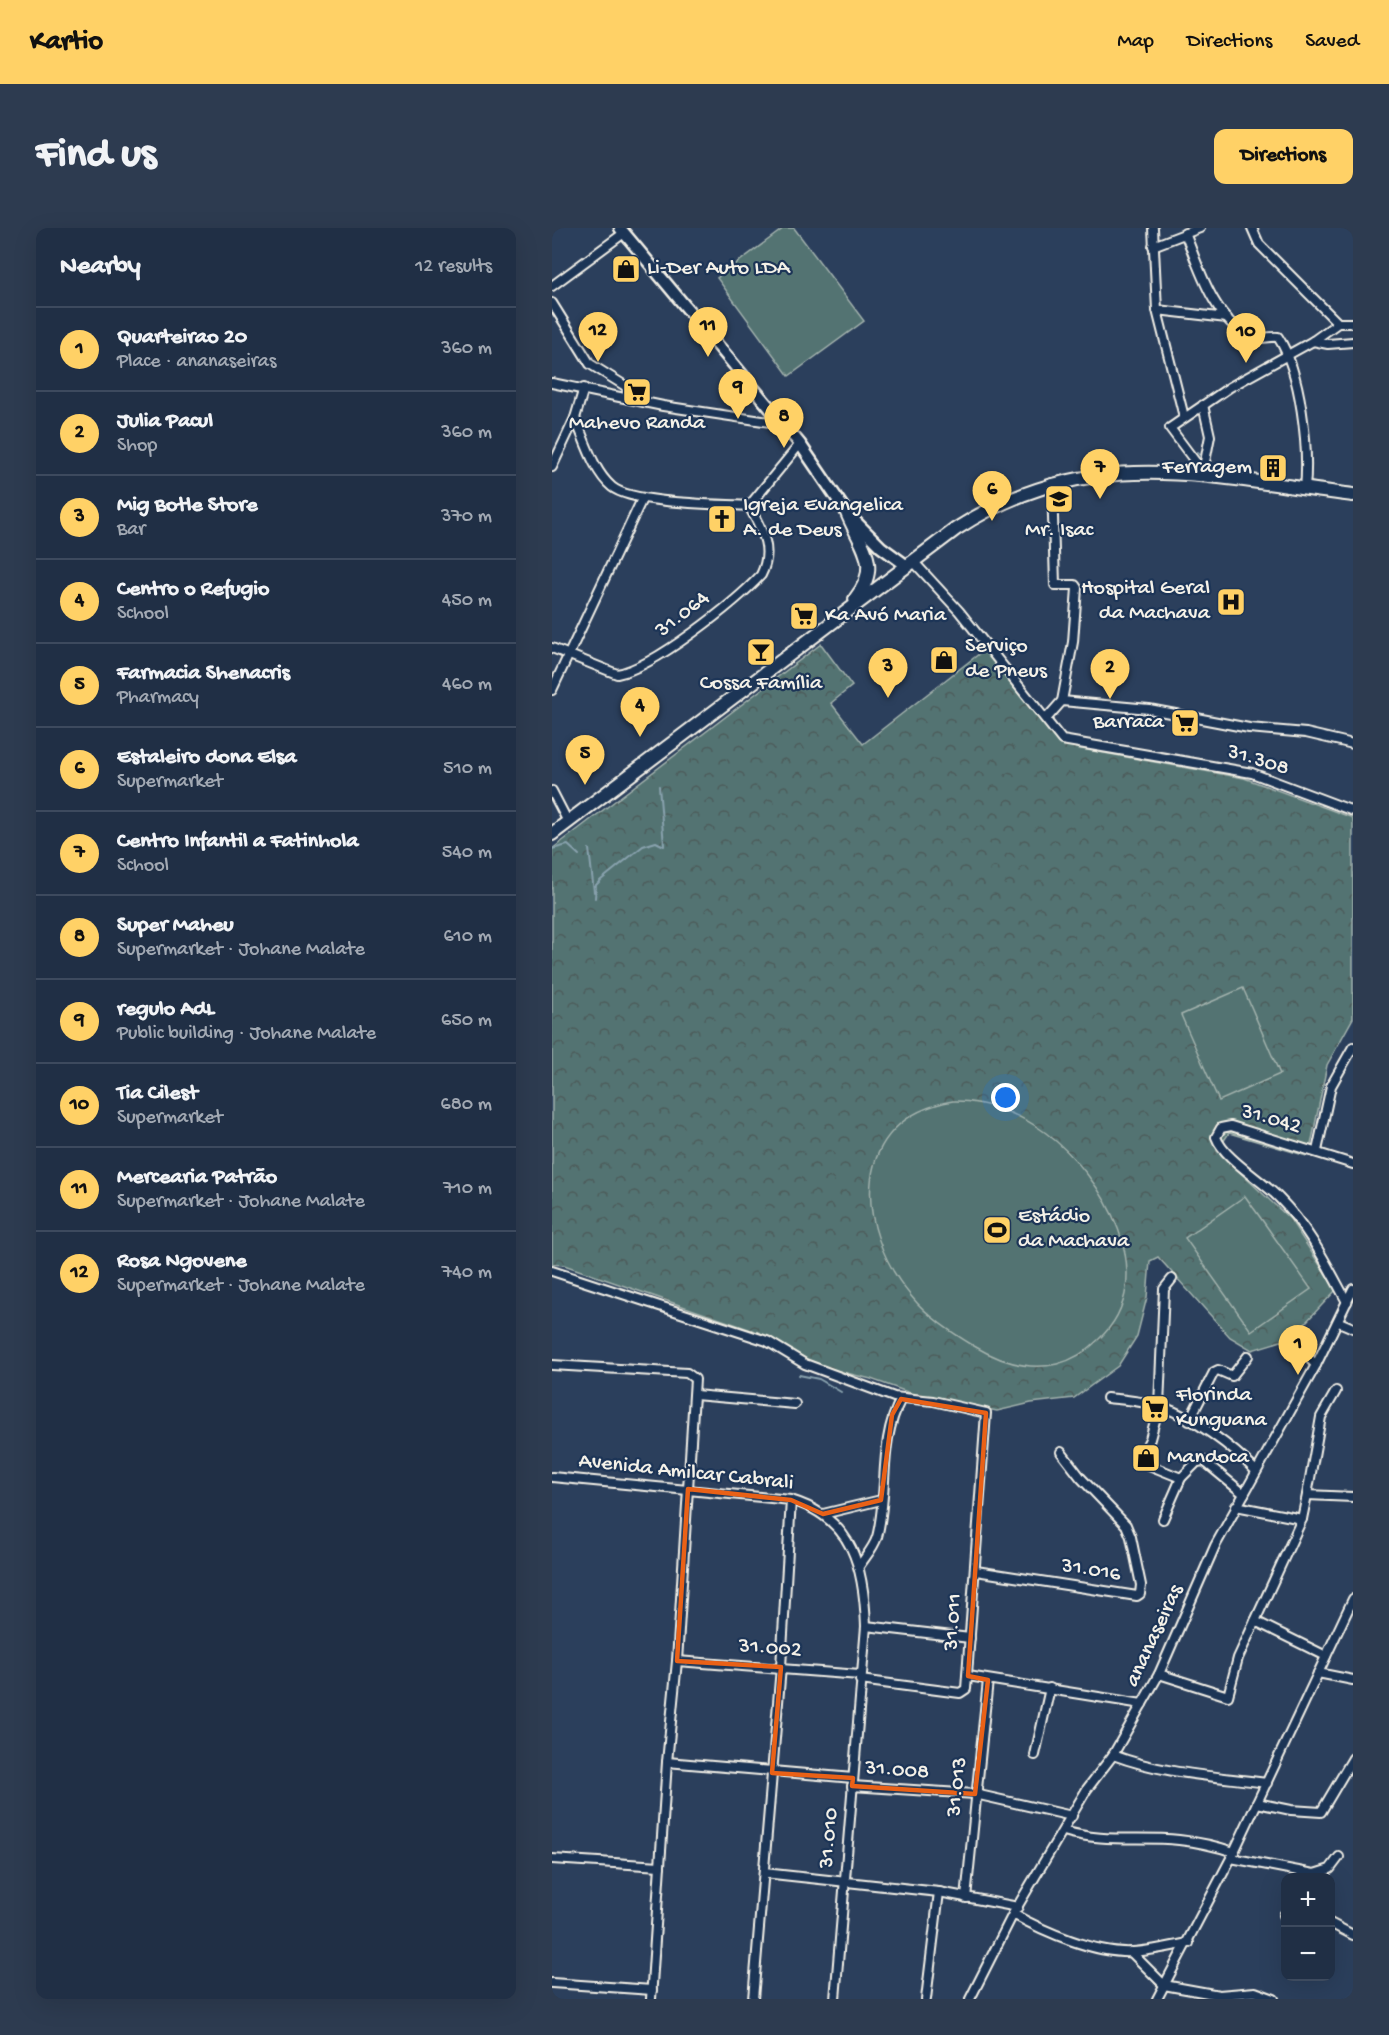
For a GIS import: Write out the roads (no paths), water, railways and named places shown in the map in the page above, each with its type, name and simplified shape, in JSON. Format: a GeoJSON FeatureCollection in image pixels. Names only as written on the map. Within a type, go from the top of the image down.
{"type":"FeatureCollection","features":[{"type":"Feature","properties":{"kind":"main road"},"geometry":{"type":"LineString","coordinates":[[552,834],[847,610],[977,515],[1013,498],[1052,483],[1096,474],[1134,471],[1205,474],[1353,495]]}},
{"type":"Feature","properties":{"kind":"main road"},"geometry":{"type":"LineString","coordinates":[[847,513],[870,570],[868,580],[847,610]]}},
{"type":"Feature","properties":{"kind":"street"},"geometry":{"type":"LineString","coordinates":[[1153,228],[1157,310],[1184,417]]}},
{"type":"Feature","properties":{"kind":"street"},"geometry":{"type":"LineString","coordinates":[[1153,246],[1200,228]]}},
{"type":"Feature","properties":{"kind":"street"},"geometry":{"type":"LineString","coordinates":[[1252,228],[1259,244],[1338,323]]}},
{"type":"Feature","properties":{"kind":"street"},"geometry":{"type":"LineString","coordinates":[[552,286],[622,230],[800,444],[847,513],[881,547],[910,564]]}},
{"type":"Feature","properties":{"kind":"street"},"geometry":{"type":"LineString","coordinates":[[1185,233],[1205,280],[1227,318],[1251,337],[1278,337],[1288,356],[1308,458],[1305,489]]}},
{"type":"Feature","properties":{"kind":"street"},"geometry":{"type":"LineString","coordinates":[[552,303],[590,364],[627,387],[629,398]]}},
{"type":"Feature","properties":{"kind":"street"},"geometry":{"type":"LineString","coordinates":[[1157,310],[1227,318]]}},
{"type":"Feature","properties":{"kind":"street"},"geometry":{"type":"LineString","coordinates":[[1205,474],[1170,428],[1257,372],[1313,341],[1338,323],[1353,323]]}},
{"type":"Feature","properties":{"kind":"street"},"geometry":{"type":"LineString","coordinates":[[1313,341],[1328,344],[1353,342]]}},
{"type":"Feature","properties":{"kind":"street"},"geometry":{"type":"LineString","coordinates":[[552,382],[663,406],[783,423]]}},
{"type":"Feature","properties":{"kind":"street"},"geometry":{"type":"LineString","coordinates":[[552,467],[575,418],[584,388]]}},
{"type":"Feature","properties":{"kind":"street"},"geometry":{"type":"LineString","coordinates":[[1203,405],[1210,436],[1205,474]]}},
{"type":"Feature","properties":{"kind":"street"},"geometry":{"type":"LineString","coordinates":[[575,418],[589,452],[613,488],[642,499],[749,506],[800,444]]}},
{"type":"Feature","properties":{"kind":"street"},"geometry":{"type":"LineString","coordinates":[[1047,718],[1062,701],[1073,642],[1077,588],[1075,585],[1055,585],[1052,483]]}},
{"type":"Feature","properties":{"kind":"street"},"geometry":{"type":"LineString","coordinates":[[552,690],[642,499]]}},
{"type":"Feature","properties":{"kind":"street","name":"31.064"},"geometry":{"type":"LineString","coordinates":[[552,648],[617,674],[639,668],[672,647],[752,585],[767,564],[767,543],[749,506]]}},
{"type":"Feature","properties":{"kind":"street","name":"31.308"},"geometry":{"type":"LineString","coordinates":[[910,564],[959,611],[1047,718],[1062,740],[1252,773],[1353,811]]}},
{"type":"Feature","properties":{"kind":"street"},"geometry":{"type":"LineString","coordinates":[[1062,701],[1149,709],[1249,728],[1306,733],[1353,744]]}},
{"type":"Feature","properties":{"kind":"street"},"geometry":{"type":"LineString","coordinates":[[552,791],[568,822]]}},
{"type":"Feature","properties":{"kind":"street"},"geometry":{"type":"LineString","coordinates":[[1317,1151],[1331,1086],[1353,1047]]}},
{"type":"Feature","properties":{"kind":"street","name":"31.042"},"geometry":{"type":"LineString","coordinates":[[1347,1302],[1318,1249],[1294,1216],[1280,1198],[1226,1153],[1218,1142],[1217,1133],[1226,1126],[1231,1126],[1353,1164]]}},
{"type":"Feature","properties":{"kind":"street"},"geometry":{"type":"LineString","coordinates":[[552,1271],[767,1341],[805,1364],[900,1399],[892,1415],[877,1536],[860,1565]]}},
{"type":"Feature","properties":{"kind":"street"},"geometry":{"type":"LineString","coordinates":[[1172,1279],[1164,1289],[1159,1406],[1150,1439],[1139,1461],[1181,1478]]}},
{"type":"Feature","properties":{"kind":"street","name":"ananaseiras"},"geometry":{"type":"LineString","coordinates":[[970,1999],[1016,1910],[1143,1704],[1159,1674],[1215,1546],[1316,1365],[1339,1322],[1353,1289]]}},
{"type":"Feature","properties":{"kind":"street"},"geometry":{"type":"LineString","coordinates":[[1339,1322],[1353,1329]]}},
{"type":"Feature","properties":{"kind":"street"},"geometry":{"type":"LineString","coordinates":[[1293,1342],[1316,1365]]}},
{"type":"Feature","properties":{"kind":"street"},"geometry":{"type":"LineString","coordinates":[[1189,1421],[1214,1372],[1218,1370],[1232,1376],[1248,1356]]}},
{"type":"Feature","properties":{"kind":"street"},"geometry":{"type":"LineString","coordinates":[[552,1365],[687,1373],[695,1380],[677,1661],[667,1762],[651,1999]]}},
{"type":"Feature","properties":{"kind":"street"},"geometry":{"type":"LineString","coordinates":[[1159,1674],[1228,1696],[1238,1658],[1302,1519],[1321,1417],[1336,1391]]}},
{"type":"Feature","properties":{"kind":"street"},"geometry":{"type":"LineString","coordinates":[[695,1395],[795,1404]]}},
{"type":"Feature","properties":{"kind":"street"},"geometry":{"type":"LineString","coordinates":[[1107,1398],[1159,1406],[1218,1439],[1256,1471]]}},
{"type":"Feature","properties":{"kind":"street","name":"31.011"},"geometry":{"type":"LineString","coordinates":[[900,1399],[933,1401],[986,1413],[968,1676]]}},
{"type":"Feature","properties":{"kind":"street","name":"31.016"},"geometry":{"type":"LineString","coordinates":[[976,1572],[1137,1596],[1140,1594],[1141,1585],[1131,1537],[1126,1525],[1081,1478],[1061,1452]]}},
{"type":"Feature","properties":{"kind":"street"},"geometry":{"type":"LineString","coordinates":[[1163,1519],[1181,1478],[1200,1460],[1244,1494]]}},
{"type":"Feature","properties":{"kind":"street","name":"Avenida Amilcar Cabrali"},"geometry":{"type":"LineString","coordinates":[[552,1477],[791,1500],[823,1514],[840,1533],[860,1565]]}},
{"type":"Feature","properties":{"kind":"street"},"geometry":{"type":"LineString","coordinates":[[1306,1495],[1353,1497]]}},
{"type":"Feature","properties":{"kind":"street"},"geometry":{"type":"LineString","coordinates":[[753,1999],[781,1668],[791,1500]]}},
{"type":"Feature","properties":{"kind":"street"},"geometry":{"type":"LineString","coordinates":[[823,1514],[881,1500]]}},
{"type":"Feature","properties":{"kind":"street"},"geometry":{"type":"LineString","coordinates":[[1236,1506],[1302,1519]]}},
{"type":"Feature","properties":{"kind":"street","name":"31.010"},"geometry":{"type":"LineString","coordinates":[[835,1999],[866,1626],[864,1584],[860,1565]]}},
{"type":"Feature","properties":{"kind":"street"},"geometry":{"type":"LineString","coordinates":[[1157,1999],[1189,1943],[1353,1599]]}},
{"type":"Feature","properties":{"kind":"street"},"geometry":{"type":"LineString","coordinates":[[1255,1622],[1326,1656]]}},
{"type":"Feature","properties":{"kind":"street"},"geometry":{"type":"LineString","coordinates":[[866,1626],[970,1638]]}},
{"type":"Feature","properties":{"kind":"street","name":"31.002"},"geometry":{"type":"LineString","coordinates":[[677,1661],[781,1668],[860,1677],[960,1694],[966,1689],[968,1676]]}},
{"type":"Feature","properties":{"kind":"street"},"geometry":{"type":"LineString","coordinates":[[1318,1673],[1353,1680]]}},
{"type":"Feature","properties":{"kind":"street"},"geometry":{"type":"LineString","coordinates":[[968,1676],[1143,1704]]}},
{"type":"Feature","properties":{"kind":"street","name":"31.013"},"geometry":{"type":"LineString","coordinates":[[966,1898],[988,1680]]}},
{"type":"Feature","properties":{"kind":"street"},"geometry":{"type":"LineString","coordinates":[[1035,1755],[1050,1688]]}},
{"type":"Feature","properties":{"kind":"street"},"geometry":{"type":"LineString","coordinates":[[1113,1755],[1143,1766],[1174,1773],[1267,1783]]}},
{"type":"Feature","properties":{"kind":"street"},"geometry":{"type":"LineString","coordinates":[[1257,1803],[1291,1810],[1321,1812],[1353,1758]]}},
{"type":"Feature","properties":{"kind":"street","name":"31.008"},"geometry":{"type":"LineString","coordinates":[[667,1762],[975,1794],[1072,1816]]}},
{"type":"Feature","properties":{"kind":"street"},"geometry":{"type":"LineString","coordinates":[[1064,1831],[1097,1839],[1178,1840],[1314,1874],[1330,1869],[1339,1857]]}},
{"type":"Feature","properties":{"kind":"street"},"geometry":{"type":"LineString","coordinates":[[552,1859],[660,1866]]}},
{"type":"Feature","properties":{"kind":"street"},"geometry":{"type":"LineString","coordinates":[[764,1873],[939,1892],[1016,1910],[1034,1926],[1072,1941],[1131,1952],[1189,1943]]}},
{"type":"Feature","properties":{"kind":"street"},"geometry":{"type":"LineString","coordinates":[[926,1999],[939,1892]]}},
{"type":"Feature","properties":{"kind":"street"},"geometry":{"type":"LineString","coordinates":[[1335,1926],[1353,1935]]}},
{"type":"Feature","properties":{"kind":"street"},"geometry":{"type":"LineString","coordinates":[[1131,1952],[1164,1984],[1220,1995],[1248,1991],[1274,1999]]}},
{"type":"Feature","properties":{"kind":"street"},"geometry":{"type":"LineString","coordinates":[[552,1983],[652,1990]]}},
{"type":"Feature","properties":{"kind":"waterway"},"geometry":{"type":"LineString","coordinates":[[1197,452],[1203,459]]}},
{"type":"Feature","properties":{"kind":"waterway"},"geometry":{"type":"LineString","coordinates":[[1207,464],[1211,470],[1303,481]]}},
{"type":"Feature","properties":{"kind":"waterway"},"geometry":{"type":"LineString","coordinates":[[1308,482],[1353,488]]}},
{"type":"Feature","properties":{"kind":"waterway"},"geometry":{"type":"LineString","coordinates":[[659,786],[664,845]]}},
{"type":"Feature","properties":{"kind":"waterway"},"geometry":{"type":"LineString","coordinates":[[595,898],[596,885],[643,846],[656,842],[664,846]]}},
{"type":"Feature","properties":{"kind":"waterway"},"geometry":{"type":"LineString","coordinates":[[552,849],[568,845],[579,855]]}},
{"type":"Feature","properties":{"kind":"waterway"},"geometry":{"type":"LineString","coordinates":[[589,849],[594,892]]}},
{"type":"Feature","properties":{"kind":"waterway"},"geometry":{"type":"LineString","coordinates":[[799,1375],[819,1379],[841,1392]]}},
{"type":"Feature","properties":{"kind":"waterway"},"geometry":{"type":"LineString","coordinates":[[905,1401],[937,1406]]}},
{"type":"Feature","properties":{"kind":"place","name":"Li-Der Auto LDA"},"geometry":{"type":"Point","coordinates":[626,269]}},
{"type":"Feature","properties":{"kind":"place","name":"Mercearia Patrão"},"geometry":{"type":"Point","coordinates":[708,357]}},
{"type":"Feature","properties":{"kind":"place","name":"Rosa Ngovene"},"geometry":{"type":"Point","coordinates":[598,362]}},
{"type":"Feature","properties":{"kind":"place","name":"Tia Cilest"},"geometry":{"type":"Point","coordinates":[1246,363]}},
{"type":"Feature","properties":{"kind":"place","name":"Mahevo Randa"},"geometry":{"type":"Point","coordinates":[637,392]}},
{"type":"Feature","properties":{"kind":"place","name":"regulo AdL"},"geometry":{"type":"Point","coordinates":[738,419]}},
{"type":"Feature","properties":{"kind":"place","name":"Super Maheu"},"geometry":{"type":"Point","coordinates":[784,448]}},
{"type":"Feature","properties":{"kind":"place","name":"Ferragem"},"geometry":{"type":"Point","coordinates":[1273,468]}},
{"type":"Feature","properties":{"kind":"place","name":"Mr. Isac"},"geometry":{"type":"Point","coordinates":[1059,499]}},
{"type":"Feature","properties":{"kind":"place","name":"Centro Infantil a Fatinhola"},"geometry":{"type":"Point","coordinates":[1100,499]}},
{"type":"Feature","properties":{"kind":"place","name":"Igreja Evangelica A. de Deus"},"geometry":{"type":"Point","coordinates":[722,519]}},
{"type":"Feature","properties":{"kind":"place","name":"Estaleiro dona Elsa"},"geometry":{"type":"Point","coordinates":[992,521]}},
{"type":"Feature","properties":{"kind":"place","name":"Hospital Geral da Machava"},"geometry":{"type":"Point","coordinates":[1231,602]}},
{"type":"Feature","properties":{"kind":"place","name":"Ka Avó Maria"},"geometry":{"type":"Point","coordinates":[804,616]}},
{"type":"Feature","properties":{"kind":"place","name":"Cossa Família"},"geometry":{"type":"Point","coordinates":[761,652]}},
{"type":"Feature","properties":{"kind":"place","name":"Serviço de Pneus"},"geometry":{"type":"Point","coordinates":[944,660]}},
{"type":"Feature","properties":{"kind":"place","name":"Mig Botle Store"},"geometry":{"type":"Point","coordinates":[888,698]}},
{"type":"Feature","properties":{"kind":"place","name":"Julia Pacul"},"geometry":{"type":"Point","coordinates":[1110,699]}},
{"type":"Feature","properties":{"kind":"place","name":"Barraca"},"geometry":{"type":"Point","coordinates":[1185,723]}},
{"type":"Feature","properties":{"kind":"place","name":"Centro o Refugio"},"geometry":{"type":"Point","coordinates":[640,737]}},
{"type":"Feature","properties":{"kind":"place","name":"Farmacia Shenacris"},"geometry":{"type":"Point","coordinates":[585,785]}},
{"type":"Feature","properties":{"kind":"place","name":"Estádio da Machava"},"geometry":{"type":"Point","coordinates":[997,1230]}},
{"type":"Feature","properties":{"kind":"place","name":"Quarteirao 20"},"geometry":{"type":"Point","coordinates":[1298,1375]}},
{"type":"Feature","properties":{"kind":"place","name":"Florinda Kunguana"},"geometry":{"type":"Point","coordinates":[1155,1409]}},
{"type":"Feature","properties":{"kind":"place","name":"Mandoca"},"geometry":{"type":"Point","coordinates":[1146,1458]}}]}
